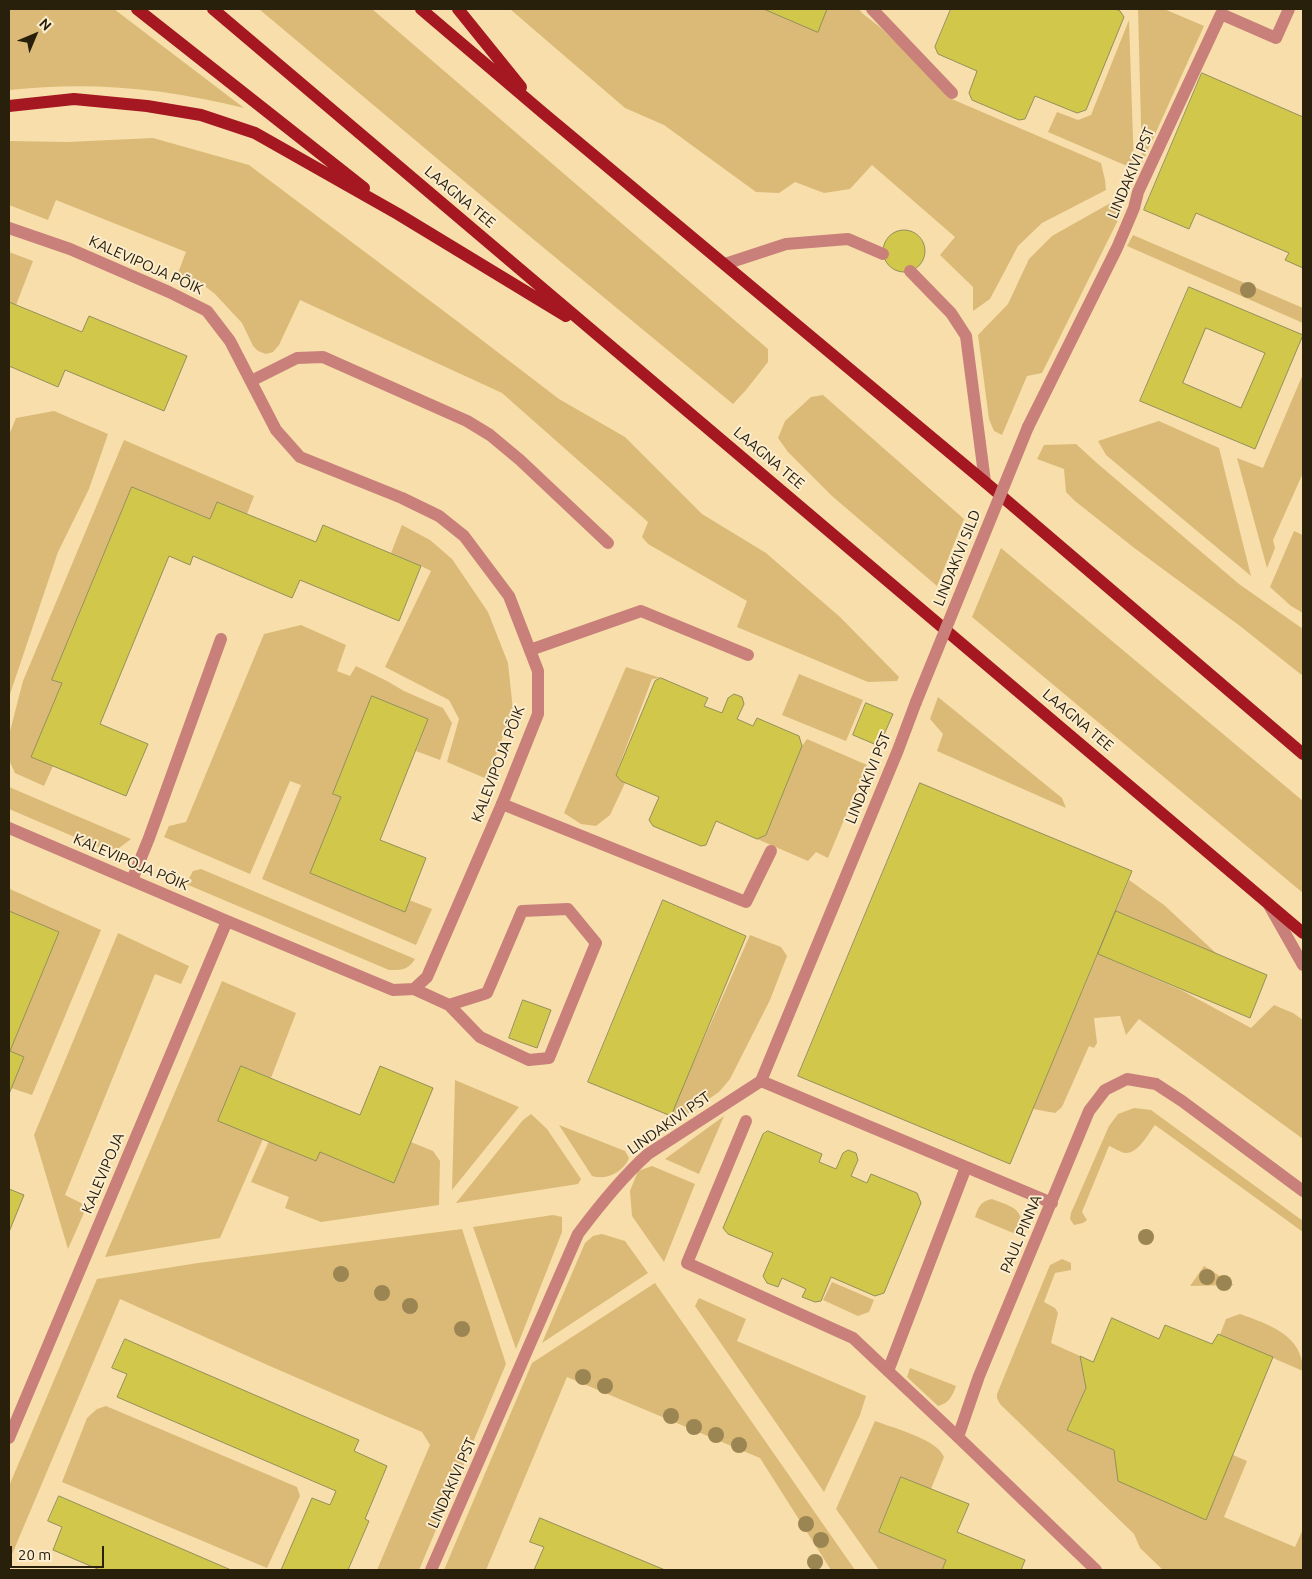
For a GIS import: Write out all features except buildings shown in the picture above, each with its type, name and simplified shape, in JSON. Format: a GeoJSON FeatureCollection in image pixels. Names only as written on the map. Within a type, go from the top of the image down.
{"type":"FeatureCollection","features":[{"type":"Feature","properties":{"kind":"main road"},"geometry":{"type":"LineString","coordinates":[[137,9],[398,214]]}},
{"type":"Feature","properties":{"kind":"main road","name":"LAAGNA TEE"},"geometry":{"type":"LineString","coordinates":[[213,9],[1303,933]]}},
{"type":"Feature","properties":{"kind":"main road"},"geometry":{"type":"LineString","coordinates":[[421,9],[986,482],[1303,754]]}},
{"type":"Feature","properties":{"kind":"main road"},"geometry":{"type":"LineString","coordinates":[[458,9],[542,112]]}},
{"type":"Feature","properties":{"kind":"main road"},"geometry":{"type":"LineString","coordinates":[[9,106],[74,99],[147,106],[201,116],[255,133],[398,214],[600,337]]}},
{"type":"Feature","properties":{"kind":"street"},"geometry":{"type":"LineString","coordinates":[[872,9],[952,93]]}},
{"type":"Feature","properties":{"kind":"street","name":"LINDAKIVI PST"},"geometry":{"type":"LineString","coordinates":[[1028,427],[1117,248],[1134,208],[1138,192],[1221,14],[1276,38],[1289,9]]}},
{"type":"Feature","properties":{"kind":"street","name":"KALEVIPOJA PÕIK"},"geometry":{"type":"LineString","coordinates":[[9,228],[70,249],[169,292],[207,311],[230,341],[276,430],[300,457],[402,498],[439,516],[464,536],[509,596],[538,671],[538,714],[502,804],[427,977],[414,989],[393,990],[9,828]]}},
{"type":"Feature","properties":{"kind":"street"},"geometry":{"type":"LineString","coordinates":[[725,264],[786,244],[848,238],[883,254]]}},
{"type":"Feature","properties":{"kind":"street"},"geometry":{"type":"LineString","coordinates":[[910,271],[951,313],[966,336],[986,482]]}},
{"type":"Feature","properties":{"kind":"street"},"geometry":{"type":"LineString","coordinates":[[251,381],[298,358],[323,357],[467,421],[490,434],[608,543]]}},
{"type":"Feature","properties":{"kind":"street","name":"LINDAKIVI SILD"},"geometry":{"type":"LineString","coordinates":[[916,702],[1028,427]]}},
{"type":"Feature","properties":{"kind":"street"},"geometry":{"type":"LineString","coordinates":[[530,650],[642,611],[748,655]]}},
{"type":"Feature","properties":{"kind":"street"},"geometry":{"type":"LineString","coordinates":[[132,880],[221,639]]}},
{"type":"Feature","properties":{"kind":"street","name":"LINDAKIVI PST"},"geometry":{"type":"LineString","coordinates":[[431,1570],[578,1234],[604,1199],[648,1154],[761,1081],[898,750],[916,702]]}},
{"type":"Feature","properties":{"kind":"street"},"geometry":{"type":"LineString","coordinates":[[502,804],[746,902],[771,851]]}},
{"type":"Feature","properties":{"kind":"street"},"geometry":{"type":"LineString","coordinates":[[1268,903],[1303,965]]}},
{"type":"Feature","properties":{"kind":"street"},"geometry":{"type":"LineString","coordinates":[[414,989],[449,1005],[480,1037],[529,1060],[549,1058],[596,943],[568,909],[522,911],[487,994],[449,1005]]}},
{"type":"Feature","properties":{"kind":"street","name":"KALEVIPOJA"},"geometry":{"type":"LineString","coordinates":[[9,1438],[12,1419],[227,921]]}},
{"type":"Feature","properties":{"kind":"street","name":"PAUL PINNA"},"geometry":{"type":"LineString","coordinates":[[958,1437],[979,1376],[1089,1111],[1105,1090],[1127,1079],[1156,1084],[1182,1101],[1303,1191]]}},
{"type":"Feature","properties":{"kind":"street"},"geometry":{"type":"LineString","coordinates":[[761,1081],[1052,1203]]}},
{"type":"Feature","properties":{"kind":"street"},"geometry":{"type":"LineString","coordinates":[[746,1120],[687,1263],[853,1338],[1096,1570]]}},
{"type":"Feature","properties":{"kind":"street"},"geometry":{"type":"LineString","coordinates":[[888,1371],[966,1167]]}},
{"type":"Feature","properties":{"kind":"shaded area"},"geometry":{"type":"Polygon","coordinates":[[[9,9],[114,9],[244,108],[185,95],[127,88],[69,86],[9,90],[9,9]]]}},
{"type":"Feature","properties":{"kind":"shaded area"},"geometry":{"type":"Polygon","coordinates":[[[259,9],[372,9],[768,349],[768,362],[733,404],[259,9]]]}},
{"type":"Feature","properties":{"kind":"shaded area"},"geometry":{"type":"Polygon","coordinates":[[[510,9],[764,9],[817,31],[827,9],[859,9],[944,88],[947,97],[1101,163],[1106,190],[1042,223],[1018,246],[990,299],[973,311],[973,287],[940,255],[955,237],[872,165],[850,189],[824,193],[795,182],[779,193],[756,192],[664,125],[625,108],[510,9]]]}},
{"type":"Feature","properties":{"kind":"shaded area"},"geometry":{"type":"Polygon","coordinates":[[[1138,9],[1164,9],[1204,26],[1142,163],[1138,9]]]}},
{"type":"Feature","properties":{"kind":"shaded area"},"geometry":{"type":"Polygon","coordinates":[[[1129,20],[1134,169],[1048,132],[1057,112],[1078,120],[1091,115],[1129,20]]]}},
{"type":"Feature","properties":{"kind":"shaded area"},"geometry":{"type":"Polygon","coordinates":[[[153,138],[249,165],[559,399],[625,437],[702,514],[766,553],[840,617],[899,677],[897,681],[868,682],[737,627],[747,601],[648,544],[642,537],[648,522],[502,393],[300,300],[279,345],[273,352],[266,354],[258,351],[253,346],[242,323],[215,294],[201,283],[178,273],[186,252],[56,200],[48,220],[9,205],[9,141],[67,142],[153,138]]]}},
{"type":"Feature","properties":{"kind":"shaded area"},"geometry":{"type":"Polygon","coordinates":[[[1114,201],[1122,212],[1042,373],[1027,376],[1002,435],[994,431],[989,419],[978,335],[1008,304],[1029,259],[1052,236],[1114,201]]]}},
{"type":"Feature","properties":{"kind":"shaded area"},"geometry":{"type":"Polygon","coordinates":[[[1133,235],[1303,308],[1303,323],[1127,246],[1133,235]]]}},
{"type":"Feature","properties":{"kind":"shaded area"},"geometry":{"type":"Polygon","coordinates":[[[9,252],[33,261],[16,305],[9,302],[9,252]]]}},
{"type":"Feature","properties":{"kind":"shaded area"},"geometry":{"type":"Polygon","coordinates":[[[1303,374],[1303,473],[1273,540],[1275,548],[1267,568],[1237,458],[1263,468],[1303,374]]]}},
{"type":"Feature","properties":{"kind":"shaded area"},"geometry":{"type":"Polygon","coordinates":[[[823,395],[964,519],[937,586],[832,496],[788,452],[778,438],[785,421],[811,397],[823,395]]]}},
{"type":"Feature","properties":{"kind":"shaded area"},"geometry":{"type":"Polygon","coordinates":[[[54,411],[108,434],[89,489],[58,552],[9,697],[9,435],[16,418],[54,411]]]}},
{"type":"Feature","properties":{"kind":"shaded area"},"geometry":{"type":"Polygon","coordinates":[[[1159,421],[1219,448],[1251,576],[1106,455],[1098,441],[1159,421]]]}},
{"type":"Feature","properties":{"kind":"shaded area"},"geometry":{"type":"Polygon","coordinates":[[[124,440],[254,496],[247,514],[217,502],[210,519],[132,487],[52,680],[62,683],[31,757],[53,766],[44,786],[15,773],[9,760],[9,735],[23,681],[124,440]]]}},
{"type":"Feature","properties":{"kind":"shaded area"},"geometry":{"type":"Polygon","coordinates":[[[1076,444],[1239,584],[1303,629],[1303,676],[1075,501],[1066,492],[1064,469],[1037,459],[1044,445],[1076,444]]]}},
{"type":"Feature","properties":{"kind":"shaded area"},"geometry":{"type":"Polygon","coordinates":[[[402,525],[430,540],[452,559],[488,612],[508,663],[513,710],[487,779],[447,762],[459,719],[449,700],[385,667],[431,571],[391,553],[402,525]]]}},
{"type":"Feature","properties":{"kind":"shaded area"},"geometry":{"type":"Polygon","coordinates":[[[1294,531],[1303,535],[1303,613],[1291,606],[1270,587],[1294,531]]]}},
{"type":"Feature","properties":{"kind":"shaded area"},"geometry":{"type":"Polygon","coordinates":[[[1001,548],[1303,801],[1303,893],[972,617],[1001,548]]]}},
{"type":"Feature","properties":{"kind":"shaded area"},"geometry":{"type":"Polygon","coordinates":[[[301,625],[346,645],[337,671],[350,676],[356,666],[404,691],[443,708],[452,723],[440,760],[416,751],[428,719],[372,697],[333,794],[341,797],[311,873],[404,911],[409,900],[432,909],[416,945],[262,879],[301,785],[290,781],[250,874],[164,837],[169,826],[186,822],[264,634],[301,625]]]}},
{"type":"Feature","properties":{"kind":"shaded area"},"geometry":{"type":"Polygon","coordinates":[[[626,667],[661,678],[652,679],[616,774],[625,783],[610,815],[596,826],[581,824],[564,813],[626,667]]]}},
{"type":"Feature","properties":{"kind":"shaded area"},"geometry":{"type":"Polygon","coordinates":[[[799,674],[863,700],[846,741],[782,715],[799,674]]]}},
{"type":"Feature","properties":{"kind":"shaded area"},"geometry":{"type":"Polygon","coordinates":[[[938,697],[1062,798],[1066,808],[937,751],[943,734],[930,719],[938,697]]]}},
{"type":"Feature","properties":{"kind":"shaded area"},"geometry":{"type":"Polygon","coordinates":[[[807,739],[867,765],[828,858],[816,852],[808,861],[757,839],[766,835],[802,746],[807,739]]]}},
{"type":"Feature","properties":{"kind":"shaded area"},"geometry":{"type":"Polygon","coordinates":[[[9,787],[131,839],[119,848],[105,850],[9,809],[9,787]]]}},
{"type":"Feature","properties":{"kind":"shaded area"},"geometry":{"type":"Polygon","coordinates":[[[201,869],[415,959],[404,969],[389,970],[186,884],[193,871],[201,869]]]}},
{"type":"Feature","properties":{"kind":"shaded area"},"geometry":{"type":"Polygon","coordinates":[[[1129,880],[1164,905],[1217,954],[1116,911],[1129,880]]]}},
{"type":"Feature","properties":{"kind":"shaded area"},"geometry":{"type":"Polygon","coordinates":[[[10,889],[101,930],[32,1095],[11,1088],[24,1057],[10,1051],[59,932],[9,911],[10,889]]]}},
{"type":"Feature","properties":{"kind":"shaded area"},"geometry":{"type":"Polygon","coordinates":[[[118,933],[189,966],[181,984],[155,974],[65,1195],[87,1206],[68,1249],[34,1135],[118,933]]]}},
{"type":"Feature","properties":{"kind":"shaded area"},"geometry":{"type":"Polygon","coordinates":[[[750,935],[781,947],[787,956],[770,1000],[730,1079],[719,1092],[663,1131],[750,935]]]}},
{"type":"Feature","properties":{"kind":"shaded area"},"geometry":{"type":"Polygon","coordinates":[[[1098,954],[1181,990],[1251,1028],[1274,1005],[1293,1013],[1303,1020],[1303,1139],[1139,1019],[1126,1035],[1120,1016],[1094,1018],[1097,1043],[1094,1048],[1089,1046],[1062,1107],[1055,1113],[1033,1109],[1098,954]]]}},
{"type":"Feature","properties":{"kind":"shaded area"},"geometry":{"type":"Polygon","coordinates":[[[222,981],[296,1013],[271,1078],[241,1066],[219,1120],[263,1139],[220,1238],[105,1257],[222,981]]]}},
{"type":"Feature","properties":{"kind":"shaded area"},"geometry":{"type":"Polygon","coordinates":[[[455,1080],[519,1107],[452,1190],[455,1080]]]}},
{"type":"Feature","properties":{"kind":"shaded area"},"geometry":{"type":"Polygon","coordinates":[[[1134,1108],[1151,1110],[1303,1221],[1303,1232],[1155,1125],[1142,1143],[1130,1152],[1125,1153],[1109,1146],[1082,1212],[1087,1220],[1074,1225],[1070,1219],[1071,1213],[1109,1126],[1118,1114],[1134,1108]]]}},
{"type":"Feature","properties":{"kind":"shaded area"},"geometry":{"type":"Polygon","coordinates":[[[531,1114],[547,1129],[581,1179],[578,1184],[456,1203],[523,1120],[531,1114]]]}},
{"type":"Feature","properties":{"kind":"shaded area"},"geometry":{"type":"Polygon","coordinates":[[[724,1116],[699,1174],[665,1159],[724,1116]]]}},
{"type":"Feature","properties":{"kind":"shaded area"},"geometry":{"type":"Polygon","coordinates":[[[559,1125],[625,1151],[629,1158],[627,1163],[619,1171],[609,1176],[592,1176],[559,1125]]]}},
{"type":"Feature","properties":{"kind":"shaded area"},"geometry":{"type":"Polygon","coordinates":[[[269,1141],[315,1161],[320,1152],[394,1183],[411,1142],[433,1151],[440,1161],[439,1205],[321,1222],[285,1208],[289,1197],[251,1182],[269,1141]]]}},
{"type":"Feature","properties":{"kind":"shaded area"},"geometry":{"type":"Polygon","coordinates":[[[652,1166],[695,1184],[664,1262],[632,1216],[630,1191],[638,1171],[652,1166]]]}},
{"type":"Feature","properties":{"kind":"shaded area"},"geometry":{"type":"Polygon","coordinates":[[[992,1199],[1012,1207],[1019,1214],[1021,1226],[1018,1235],[975,1217],[980,1205],[992,1199]]]}},
{"type":"Feature","properties":{"kind":"shaded area"},"geometry":{"type":"Polygon","coordinates":[[[553,1215],[562,1217],[562,1232],[516,1349],[473,1227],[553,1215]]]}},
{"type":"Feature","properties":{"kind":"shaded area"},"geometry":{"type":"Polygon","coordinates":[[[462,1229],[506,1364],[419,1570],[377,1570],[430,1445],[422,1432],[120,1299],[9,1559],[9,1486],[97,1279],[198,1263],[462,1229]]]}},
{"type":"Feature","properties":{"kind":"shaded area"},"geometry":{"type":"Polygon","coordinates":[[[602,1234],[625,1241],[648,1273],[542,1343],[585,1243],[593,1236],[602,1234]]]}},
{"type":"Feature","properties":{"kind":"shaded area"},"geometry":{"type":"Polygon","coordinates":[[[1062,1259],[1071,1263],[1071,1270],[1055,1273],[1044,1302],[1055,1308],[1058,1313],[1051,1343],[1080,1356],[1086,1388],[1067,1430],[1114,1450],[1233,1455],[1247,1461],[1224,1517],[1295,1547],[1303,1529],[1303,1570],[1163,1570],[1140,1548],[1134,1534],[1000,1404],[997,1394],[1050,1265],[1062,1259]]]}},
{"type":"Feature","properties":{"kind":"shaded area"},"geometry":{"type":"Polygon","coordinates":[[[1204,1266],[1234,1285],[1190,1286],[1204,1266]]]}},
{"type":"Feature","properties":{"kind":"shaded area"},"geometry":{"type":"Polygon","coordinates":[[[832,1282],[874,1300],[869,1312],[858,1316],[823,1300],[832,1282]]]}},
{"type":"Feature","properties":{"kind":"shaded area"},"geometry":{"type":"Polygon","coordinates":[[[655,1283],[855,1570],[831,1570],[760,1458],[567,1377],[486,1570],[444,1570],[532,1363],[655,1283]]]}},
{"type":"Feature","properties":{"kind":"shaded area"},"geometry":{"type":"Polygon","coordinates":[[[699,1298],[746,1319],[737,1341],[866,1396],[860,1415],[824,1492],[695,1306],[699,1298]]]}},
{"type":"Feature","properties":{"kind":"shaded area"},"geometry":{"type":"Polygon","coordinates":[[[1240,1314],[1272,1327],[1290,1340],[1297,1348],[1303,1371],[1220,1335],[1226,1319],[1240,1314]]]}},
{"type":"Feature","properties":{"kind":"shaded area"},"geometry":{"type":"Polygon","coordinates":[[[910,1368],[956,1386],[950,1399],[938,1406],[907,1377],[910,1368]]]}},
{"type":"Feature","properties":{"kind":"shaded area"},"geometry":{"type":"Polygon","coordinates":[[[106,1406],[297,1487],[300,1496],[267,1568],[62,1482],[87,1418],[97,1409],[106,1406]]]}},
{"type":"Feature","properties":{"kind":"shaded area"},"geometry":{"type":"Polygon","coordinates":[[[875,1421],[924,1440],[933,1445],[944,1457],[931,1489],[901,1477],[879,1532],[946,1560],[942,1570],[879,1570],[836,1509],[875,1421]]]}}]}
